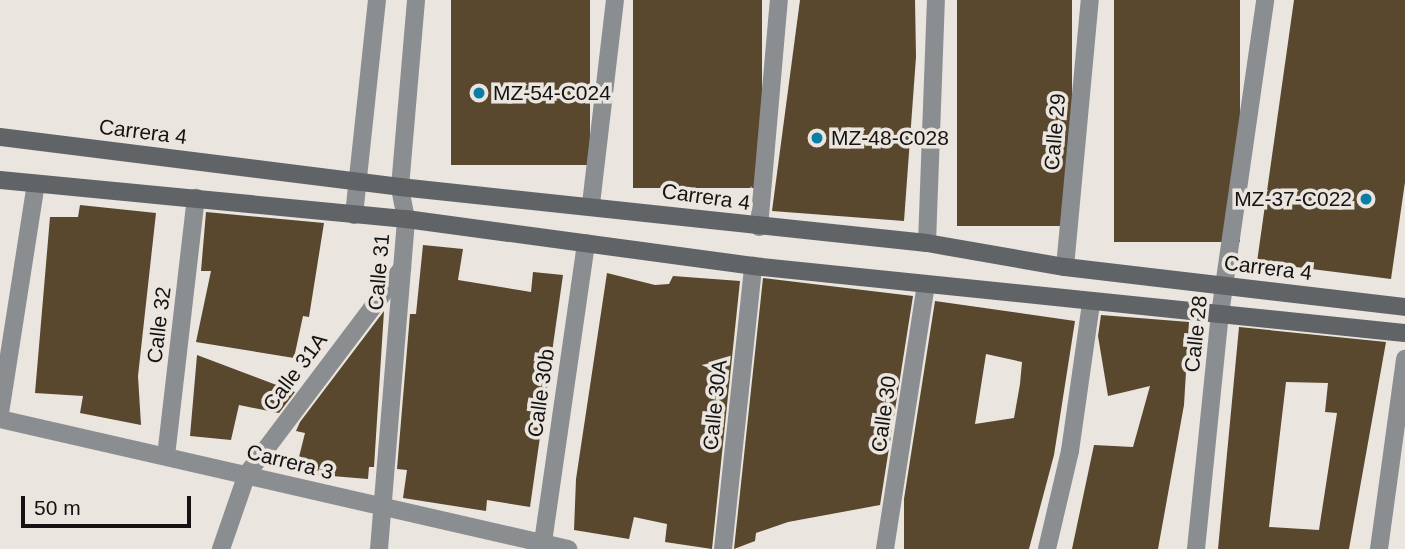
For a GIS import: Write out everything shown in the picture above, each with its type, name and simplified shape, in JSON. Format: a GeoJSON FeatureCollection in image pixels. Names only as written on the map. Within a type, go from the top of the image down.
{"type":"FeatureCollection","features":[{"type":"Feature","properties":{"kind":"main road","name":"Carrera 4"},"geometry":{"type":"LineString","coordinates":[[0,137],[400,187],[591,204],[759,227],[927,243],[1065,267],[1405,307]]}},
{"type":"Feature","properties":{"kind":"main road"},"geometry":{"type":"LineString","coordinates":[[0,180],[406,219],[753,266],[1091,304],[1405,333]]}},
{"type":"Feature","properties":{"kind":"street","name":"Calle 31"},"geometry":{"type":"LineString","coordinates":[[354,215],[377,0]]}},
{"type":"Feature","properties":{"kind":"street","name":"Calle 31"},"geometry":{"type":"LineString","coordinates":[[379,549],[406,219],[400,187],[416,0]]}},
{"type":"Feature","properties":{"kind":"street"},"geometry":{"type":"LineString","coordinates":[[591,204],[615,0]]}},
{"type":"Feature","properties":{"kind":"street"},"geometry":{"type":"LineString","coordinates":[[759,227],[779,0]]}},
{"type":"Feature","properties":{"kind":"street"},"geometry":{"type":"LineString","coordinates":[[927,243],[936,0]]}},
{"type":"Feature","properties":{"kind":"street","name":"Calle 29"},"geometry":{"type":"LineString","coordinates":[[1065,267],[1090,0]]}},
{"type":"Feature","properties":{"kind":"street","name":"Calle 28"},"geometry":{"type":"LineString","coordinates":[[1196,549],[1220,314],[1265,0]]}},
{"type":"Feature","properties":{"kind":"street"},"geometry":{"type":"LineString","coordinates":[[0,413],[36,184]]}},
{"type":"Feature","properties":{"kind":"street","name":"Calle 32"},"geometry":{"type":"LineString","coordinates":[[166,456],[196,198]]}},
{"type":"Feature","properties":{"kind":"street","name":"Calle 30b"},"geometry":{"type":"LineString","coordinates":[[542,547],[586,243]]}},
{"type":"Feature","properties":{"kind":"street","name":"Calle 30A"},"geometry":{"type":"LineString","coordinates":[[723,549],[753,266]]}},
{"type":"Feature","properties":{"kind":"street","name":"Calle 31A"},"geometry":{"type":"LineString","coordinates":[[221,549],[247,474],[402,268]]}},
{"type":"Feature","properties":{"kind":"street","name":"Calle 30"},"geometry":{"type":"LineString","coordinates":[[885,549],[926,284]]}},
{"type":"Feature","properties":{"kind":"street"},"geometry":{"type":"LineString","coordinates":[[1047,549],[1070,451],[1091,304]]}},
{"type":"Feature","properties":{"kind":"street"},"geometry":{"type":"LineString","coordinates":[[1379,549],[1402,415],[1405,359]]}},
{"type":"Feature","properties":{"kind":"street","name":"Carrera 3"},"geometry":{"type":"LineString","coordinates":[[0,419],[247,474],[542,547],[568,549]]}},
{"type":"Feature","properties":{"kind":"building"},"geometry":{"type":"Polygon","coordinates":[[[451,0],[590,0],[590,165],[451,165],[451,0]]]}},
{"type":"Feature","properties":{"kind":"building"},"geometry":{"type":"Polygon","coordinates":[[[633,0],[762,0],[762,188],[633,188],[633,0]]]}},
{"type":"Feature","properties":{"kind":"building"},"geometry":{"type":"Polygon","coordinates":[[[800,0],[915,0],[916,57],[904,221],[772,211],[800,0]]]}},
{"type":"Feature","properties":{"kind":"building"},"geometry":{"type":"Polygon","coordinates":[[[957,0],[1072,0],[1072,226],[957,226],[957,0]]]}},
{"type":"Feature","properties":{"kind":"building"},"geometry":{"type":"Polygon","coordinates":[[[1114,0],[1240,0],[1240,242],[1114,242],[1114,0]]]}},
{"type":"Feature","properties":{"kind":"building"},"geometry":{"type":"Polygon","coordinates":[[[1294,0],[1405,0],[1405,182],[1391,279],[1257,262],[1294,0]]]}},
{"type":"Feature","properties":{"kind":"building"},"geometry":{"type":"Polygon","coordinates":[[[80,205],[156,213],[138,376],[141,425],[80,413],[83,396],[35,393],[50,217],[78,217],[80,205]]]}},
{"type":"Feature","properties":{"kind":"building"},"geometry":{"type":"Polygon","coordinates":[[[206,212],[324,223],[309,317],[303,316],[294,358],[196,342],[211,271],[201,271],[206,212]]]}},
{"type":"Feature","properties":{"kind":"building"},"geometry":{"type":"Polygon","coordinates":[[[423,245],[463,249],[458,280],[531,292],[533,272],[563,275],[530,507],[487,500],[486,511],[403,498],[407,470],[397,469],[410,314],[416,314],[423,245]]]}},
{"type":"Feature","properties":{"kind":"building"},"geometry":{"type":"Polygon","coordinates":[[[607,273],[655,285],[669,284],[673,276],[740,281],[712,549],[665,542],[667,524],[634,517],[629,539],[574,530],[576,479],[607,273]]]}},
{"type":"Feature","properties":{"kind":"building"},"geometry":{"type":"Polygon","coordinates":[[[763,278],[913,296],[880,505],[788,522],[756,533],[755,541],[734,549],[763,278]]]}},
{"type":"Feature","properties":{"kind":"building"},"geometry":{"type":"Polygon","coordinates":[[[935,301],[1075,321],[1054,455],[1029,549],[904,549],[904,499],[935,301]],[[986,354],[975,424],[1014,418],[1022,362],[986,354]]]}},
{"type":"Feature","properties":{"kind":"building"},"geometry":{"type":"Polygon","coordinates":[[[384,311],[374,467],[369,467],[368,479],[308,474],[311,464],[298,461],[305,433],[296,431],[300,422],[384,311]]]}},
{"type":"Feature","properties":{"kind":"building"},"geometry":{"type":"Polygon","coordinates":[[[1101,315],[1189,322],[1184,405],[1158,549],[1072,549],[1094,445],[1133,447],[1150,386],[1108,396],[1098,336],[1101,315]]]}},
{"type":"Feature","properties":{"kind":"building"},"geometry":{"type":"Polygon","coordinates":[[[1239,327],[1386,342],[1349,549],[1218,549],[1239,327]],[[1286,382],[1269,527],[1319,530],[1337,413],[1325,412],[1328,383],[1286,382]]]}},
{"type":"Feature","properties":{"kind":"building"},"geometry":{"type":"Polygon","coordinates":[[[197,355],[295,392],[279,413],[239,405],[231,440],[190,436],[197,355]]]}},
{"type":"Feature","properties":{"kind":"place","name":"MZ-54-C024"},"geometry":{"type":"Point","coordinates":[479,93]}},
{"type":"Feature","properties":{"kind":"place","name":"MZ-48-C028"},"geometry":{"type":"Point","coordinates":[817,138]}},
{"type":"Feature","properties":{"kind":"place","name":"MZ-37-C022"},"geometry":{"type":"Point","coordinates":[1366,199]}}]}
